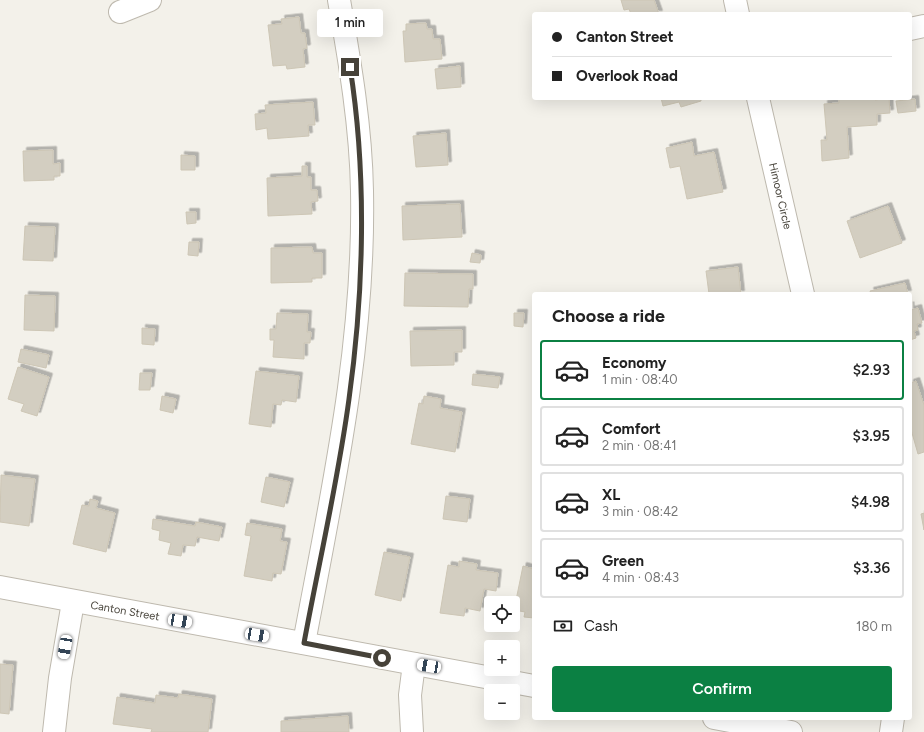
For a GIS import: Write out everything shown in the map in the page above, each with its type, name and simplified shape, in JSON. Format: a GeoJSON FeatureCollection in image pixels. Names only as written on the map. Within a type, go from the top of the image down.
{"type":"FeatureCollection","features":[{"type":"Feature","properties":{"kind":"street"},"geometry":{"type":"LineString","coordinates":[[120,12],[150,0]]}},
{"type":"Feature","properties":{"kind":"street"},"geometry":{"type":"LineString","coordinates":[[304,643],[349,399],[356,326],[361,243],[362,190],[358,133],[353,80],[339,0]]}},
{"type":"Feature","properties":{"kind":"street"},"geometry":{"type":"LineString","coordinates":[[735,0],[738,12]]}},
{"type":"Feature","properties":{"kind":"street"},"geometry":{"type":"LineString","coordinates":[[912,29],[924,26]]}},
{"type":"Feature","properties":{"kind":"street","name":"Himoor Circle"},"geometry":{"type":"LineString","coordinates":[[758,100],[803,292]]}},
{"type":"Feature","properties":{"kind":"street","name":"Canton Street"},"geometry":{"type":"LineString","coordinates":[[0,587],[73,602],[532,686]]}},
{"type":"Feature","properties":{"kind":"street"},"geometry":{"type":"LineString","coordinates":[[54,732],[60,678],[73,602]]}},
{"type":"Feature","properties":{"kind":"street"},"geometry":{"type":"LineString","coordinates":[[412,732],[410,695],[414,664]]}},
{"type":"Feature","properties":{"kind":"street"},"geometry":{"type":"LineString","coordinates":[[725,720],[791,732]]}},
{"type":"Feature","properties":{"kind":"street"},"geometry":{"type":"LineString","coordinates":[[891,732],[893,720]]}},
{"type":"Feature","properties":{"kind":"building"},"geometry":{"type":"Polygon","coordinates":[[[621,0],[654,0],[658,12],[630,12],[629,9],[624,10],[621,0]]]}},
{"type":"Feature","properties":{"kind":"building"},"geometry":{"type":"Polygon","coordinates":[[[299,17],[301,33],[305,33],[307,48],[303,49],[305,67],[287,69],[286,65],[273,66],[268,25],[282,24],[281,19],[299,17]]]}},
{"type":"Feature","properties":{"kind":"building"},"geometry":{"type":"Polygon","coordinates":[[[426,23],[427,29],[432,29],[433,39],[440,39],[442,59],[405,62],[403,31],[406,31],[406,24],[426,23]]]}},
{"type":"Feature","properties":{"kind":"building"},"geometry":{"type":"Polygon","coordinates":[[[460,66],[461,87],[437,89],[435,69],[460,66]]]}},
{"type":"Feature","properties":{"kind":"building"},"geometry":{"type":"Polygon","coordinates":[[[915,99],[916,111],[898,113],[896,101],[915,99]]]}},
{"type":"Feature","properties":{"kind":"building"},"geometry":{"type":"Polygon","coordinates":[[[662,100],[701,100],[681,107],[679,102],[663,106],[662,100]]]}},
{"type":"Feature","properties":{"kind":"building"},"geometry":{"type":"Polygon","coordinates":[[[839,100],[889,100],[890,113],[877,114],[877,125],[847,127],[849,158],[822,161],[821,140],[827,140],[824,104],[839,103],[839,100]]]}},
{"type":"Feature","properties":{"kind":"building"},"geometry":{"type":"Polygon","coordinates":[[[313,102],[315,125],[308,125],[309,136],[268,139],[267,128],[256,130],[255,114],[266,113],[265,105],[313,102]]]}},
{"type":"Feature","properties":{"kind":"building"},"geometry":{"type":"Polygon","coordinates":[[[446,133],[448,165],[416,167],[413,136],[446,133]]]}},
{"type":"Feature","properties":{"kind":"building"},"geometry":{"type":"Polygon","coordinates":[[[692,142],[694,156],[714,152],[723,192],[687,199],[680,166],[670,168],[666,148],[692,142]]]}},
{"type":"Feature","properties":{"kind":"building"},"geometry":{"type":"Polygon","coordinates":[[[53,150],[53,164],[60,163],[60,176],[54,176],[54,180],[24,181],[23,151],[53,150]]]}},
{"type":"Feature","properties":{"kind":"building"},"geometry":{"type":"Polygon","coordinates":[[[181,155],[195,156],[195,170],[181,170],[181,155]]]}},
{"type":"Feature","properties":{"kind":"building"},"geometry":{"type":"Polygon","coordinates":[[[302,166],[307,166],[307,177],[311,177],[311,190],[317,190],[318,201],[311,202],[312,214],[268,216],[267,178],[302,176],[302,166]]]}},
{"type":"Feature","properties":{"kind":"building"},"geometry":{"type":"Polygon","coordinates":[[[460,204],[462,237],[403,240],[402,206],[460,204]]]}},
{"type":"Feature","properties":{"kind":"building"},"geometry":{"type":"Polygon","coordinates":[[[888,206],[902,243],[860,258],[847,221],[888,206]]]}},
{"type":"Feature","properties":{"kind":"building"},"geometry":{"type":"Polygon","coordinates":[[[186,212],[196,212],[196,223],[187,224],[186,212]]]}},
{"type":"Feature","properties":{"kind":"building"},"geometry":{"type":"Polygon","coordinates":[[[25,226],[55,227],[53,261],[23,260],[25,226]]]}},
{"type":"Feature","properties":{"kind":"building"},"geometry":{"type":"Polygon","coordinates":[[[189,242],[199,242],[198,256],[188,255],[189,242]]]}},
{"type":"Feature","properties":{"kind":"building"},"geometry":{"type":"Polygon","coordinates":[[[312,247],[313,253],[322,253],[322,278],[312,278],[312,282],[271,283],[271,248],[312,247]]]}},
{"type":"Feature","properties":{"kind":"building"},"geometry":{"type":"Polygon","coordinates":[[[472,253],[481,255],[480,263],[470,262],[472,253]]]}},
{"type":"Feature","properties":{"kind":"building"},"geometry":{"type":"Polygon","coordinates":[[[738,267],[741,292],[709,292],[706,271],[738,267]]]}},
{"type":"Feature","properties":{"kind":"building"},"geometry":{"type":"Polygon","coordinates":[[[405,273],[473,274],[473,289],[469,289],[468,307],[404,306],[405,273]]]}},
{"type":"Feature","properties":{"kind":"building"},"geometry":{"type":"Polygon","coordinates":[[[905,283],[907,292],[870,292],[905,283]]]}},
{"type":"Feature","properties":{"kind":"building"},"geometry":{"type":"Polygon","coordinates":[[[25,295],[55,296],[54,331],[24,330],[25,295]]]}},
{"type":"Feature","properties":{"kind":"building"},"geometry":{"type":"Polygon","coordinates":[[[918,308],[922,323],[917,324],[918,330],[914,331],[916,338],[912,339],[912,310],[918,308]]]}},
{"type":"Feature","properties":{"kind":"building"},"geometry":{"type":"Polygon","coordinates":[[[277,313],[308,314],[307,332],[311,332],[310,343],[304,343],[304,359],[273,357],[274,340],[270,340],[270,329],[276,329],[277,313]]]}},
{"type":"Feature","properties":{"kind":"building"},"geometry":{"type":"Polygon","coordinates":[[[514,313],[524,313],[523,327],[514,326],[514,313]]]}},
{"type":"Feature","properties":{"kind":"building"},"geometry":{"type":"Polygon","coordinates":[[[142,328],[155,329],[154,345],[142,344],[142,328]]]}},
{"type":"Feature","properties":{"kind":"building"},"geometry":{"type":"Polygon","coordinates":[[[462,330],[462,352],[454,352],[454,365],[411,366],[410,331],[462,330]]]}},
{"type":"Feature","properties":{"kind":"building"},"geometry":{"type":"Polygon","coordinates":[[[21,349],[49,355],[46,368],[18,362],[21,349]]]}},
{"type":"Feature","properties":{"kind":"building"},"geometry":{"type":"Polygon","coordinates":[[[18,367],[49,377],[37,416],[21,411],[24,404],[8,399],[18,367]]]}},
{"type":"Feature","properties":{"kind":"building"},"geometry":{"type":"Polygon","coordinates":[[[256,371],[299,376],[296,402],[282,400],[281,405],[273,404],[271,427],[249,424],[256,371]]]}},
{"type":"Feature","properties":{"kind":"building"},"geometry":{"type":"Polygon","coordinates":[[[140,373],[152,373],[150,390],[139,390],[140,373]]]}},
{"type":"Feature","properties":{"kind":"building"},"geometry":{"type":"Polygon","coordinates":[[[473,374],[500,377],[498,388],[472,385],[473,374]]]}},
{"type":"Feature","properties":{"kind":"building"},"geometry":{"type":"Polygon","coordinates":[[[916,381],[924,405],[924,452],[918,454],[912,433],[912,382],[916,381]]]}},
{"type":"Feature","properties":{"kind":"building"},"geometry":{"type":"Polygon","coordinates":[[[162,396],[176,399],[173,413],[160,410],[162,396]]]}},
{"type":"Feature","properties":{"kind":"building"},"geometry":{"type":"Polygon","coordinates":[[[424,396],[441,399],[440,408],[462,412],[455,452],[411,444],[419,403],[423,404],[424,396]]]}},
{"type":"Feature","properties":{"kind":"building"},"geometry":{"type":"Polygon","coordinates":[[[1,475],[35,479],[29,526],[0,522],[1,475]]]}},
{"type":"Feature","properties":{"kind":"building"},"geometry":{"type":"Polygon","coordinates":[[[266,477],[290,482],[284,507],[261,502],[266,477]]]}},
{"type":"Feature","properties":{"kind":"building"},"geometry":{"type":"Polygon","coordinates":[[[446,496],[470,499],[467,522],[443,519],[446,496]]]}},
{"type":"Feature","properties":{"kind":"building"},"geometry":{"type":"Polygon","coordinates":[[[90,499],[98,501],[96,508],[115,513],[106,552],[73,544],[82,505],[89,506],[90,499]]]}},
{"type":"Feature","properties":{"kind":"building"},"geometry":{"type":"Polygon","coordinates":[[[924,513],[924,530],[921,514],[924,513]]]}},
{"type":"Feature","properties":{"kind":"building"},"geometry":{"type":"Polygon","coordinates":[[[153,519],[195,526],[196,522],[222,527],[219,541],[197,537],[195,546],[183,545],[181,556],[168,554],[171,543],[159,540],[160,531],[152,529],[153,519]]]}},
{"type":"Feature","properties":{"kind":"building"},"geometry":{"type":"Polygon","coordinates":[[[247,523],[282,529],[280,541],[287,542],[281,574],[273,573],[272,581],[244,576],[251,536],[245,535],[247,523]]]}},
{"type":"Feature","properties":{"kind":"building"},"geometry":{"type":"Polygon","coordinates":[[[384,552],[410,557],[401,601],[375,595],[384,552]]]}},
{"type":"Feature","properties":{"kind":"building"},"geometry":{"type":"Polygon","coordinates":[[[459,561],[477,564],[476,570],[498,573],[496,591],[484,589],[480,611],[465,608],[464,616],[440,613],[448,565],[459,567],[459,561]]]}},
{"type":"Feature","properties":{"kind":"building"},"geometry":{"type":"Polygon","coordinates":[[[523,566],[532,568],[532,618],[524,617],[525,612],[520,611],[520,596],[517,596],[523,566]]]}},
{"type":"Feature","properties":{"kind":"building"},"geometry":{"type":"Polygon","coordinates":[[[0,664],[13,665],[9,714],[0,713],[0,664]]]}},
{"type":"Feature","properties":{"kind":"building"},"geometry":{"type":"Polygon","coordinates":[[[179,694],[212,699],[208,732],[151,732],[152,729],[113,724],[117,697],[155,703],[156,695],[178,698],[179,694]]]}},
{"type":"Feature","properties":{"kind":"building"},"geometry":{"type":"Polygon","coordinates":[[[348,716],[349,732],[281,732],[281,721],[348,716]]]}},
{"type":"Feature","properties":{"kind":"route"},"geometry":{"type":"LineString","coordinates":[[350,67],[353,80],[362,190],[362,228],[356,326],[349,399],[304,643],[382,658]]}}]}
